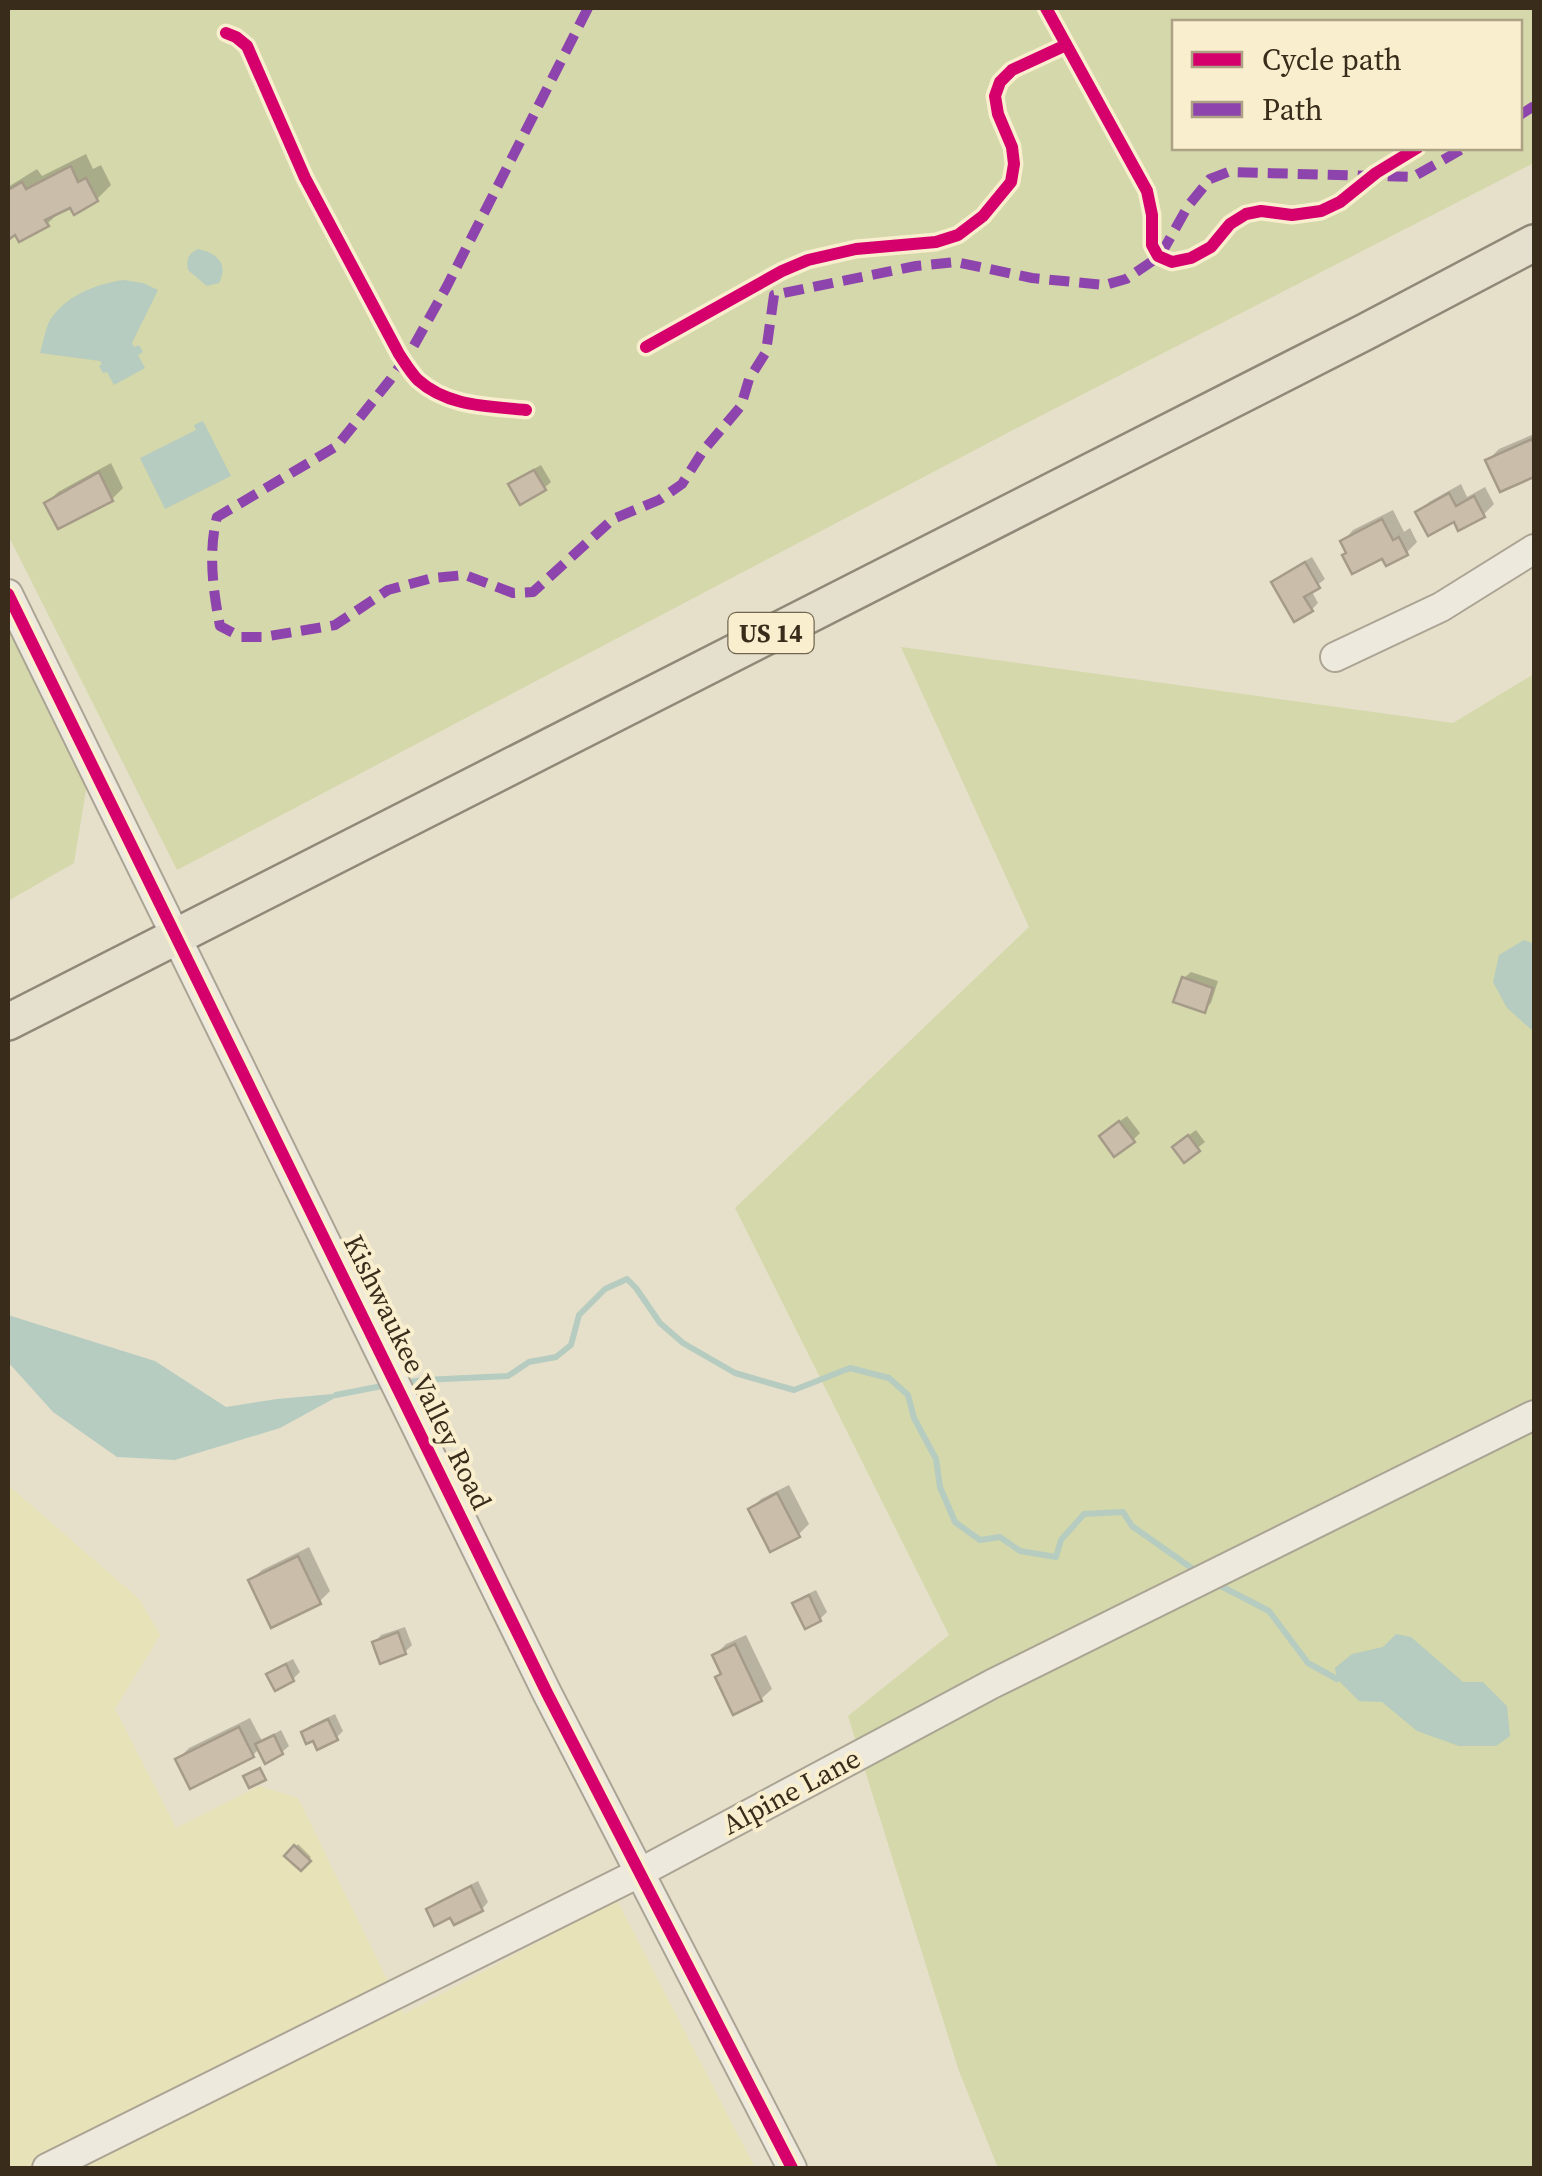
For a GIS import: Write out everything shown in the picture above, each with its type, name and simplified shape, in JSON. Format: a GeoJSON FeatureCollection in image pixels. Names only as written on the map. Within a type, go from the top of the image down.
{"type":"FeatureCollection","features":[{"type":"Feature","properties":{"kind":"main road","name":"US 14"},"geometry":{"type":"LineString","coordinates":[[8,1022],[1534,243]]}},
{"type":"Feature","properties":{"kind":"street"},"geometry":{"type":"LineString","coordinates":[[1334,657],[1441,606],[1534,549]]}},
{"type":"Feature","properties":{"kind":"street","name":"Kishwaukee Valley Road"},"geometry":{"type":"LineString","coordinates":[[8,594],[540,1677],[792,2168]]}},
{"type":"Feature","properties":{"kind":"street","name":"Alpine Lane"},"geometry":{"type":"LineString","coordinates":[[47,2168],[638,1873],[992,1684],[1534,1415]]}},
{"type":"Feature","properties":{"kind":"shaded area"},"geometry":{"type":"Polygon","coordinates":[[[198,249],[219,260],[223,270],[219,283],[207,286],[188,270],[188,257],[198,249]]]}},
{"type":"Feature","properties":{"kind":"shaded area"},"geometry":{"type":"Polygon","coordinates":[[[123,280],[158,290],[132,343],[143,352],[138,355],[145,368],[114,385],[107,372],[103,373],[100,361],[40,353],[49,322],[63,305],[92,288],[123,280]]]}},
{"type":"Feature","properties":{"kind":"shaded area"},"geometry":{"type":"Polygon","coordinates":[[[203,421],[231,476],[165,509],[140,458],[196,430],[194,425],[203,421]]]}},
{"type":"Feature","properties":{"kind":"shaded area"},"geometry":{"type":"Polygon","coordinates":[[[1524,940],[1534,944],[1534,1032],[1507,1008],[1493,982],[1499,955],[1524,940]]]}},
{"type":"Feature","properties":{"kind":"shaded area"},"geometry":{"type":"Polygon","coordinates":[[[8,1315],[155,1361],[226,1407],[344,1393],[280,1428],[175,1460],[117,1457],[53,1412],[8,1362],[8,1315]]]}},
{"type":"Feature","properties":{"kind":"shaded area"},"geometry":{"type":"Polygon","coordinates":[[[8,1485],[139,1599],[160,1635],[115,1709],[176,1828],[259,1786],[298,1798],[404,2014],[617,1900],[755,2168],[8,2168],[8,1485]]]}},
{"type":"Feature","properties":{"kind":"shaded area"},"geometry":{"type":"Polygon","coordinates":[[[1396,1634],[1411,1637],[1463,1682],[1483,1682],[1507,1706],[1510,1736],[1496,1746],[1459,1746],[1417,1731],[1382,1702],[1359,1701],[1337,1679],[1335,1668],[1352,1654],[1383,1647],[1396,1634]]]}},
{"type":"Feature","properties":{"kind":"green space"},"geometry":{"type":"Polygon","coordinates":[[[8,8],[1534,8],[1534,163],[1013,430],[177,870],[8,535],[8,8]]]}},
{"type":"Feature","properties":{"kind":"green space"},"geometry":{"type":"Polygon","coordinates":[[[8,629],[87,784],[74,863],[8,901],[8,629]]]}},
{"type":"Feature","properties":{"kind":"green space"},"geometry":{"type":"Polygon","coordinates":[[[901,647],[1453,723],[1534,674],[1534,2168],[998,2168],[959,2071],[848,1716],[949,1635],[735,1208],[1029,927],[901,647]]]}},
{"type":"Feature","properties":{"kind":"building"},"geometry":{"type":"Polygon","coordinates":[[[71,166],[78,182],[86,178],[98,201],[74,215],[70,208],[45,220],[49,226],[19,242],[15,235],[8,240],[8,190],[22,182],[26,189],[71,166]]]}},
{"type":"Feature","properties":{"kind":"building"},"geometry":{"type":"Polygon","coordinates":[[[1532,439],[1534,477],[1500,492],[1485,460],[1532,439]]]}},
{"type":"Feature","properties":{"kind":"building"},"geometry":{"type":"Polygon","coordinates":[[[534,470],[546,490],[520,505],[508,484],[534,470]]]}},
{"type":"Feature","properties":{"kind":"building"},"geometry":{"type":"Polygon","coordinates":[[[99,472],[113,501],[58,529],[44,503],[99,472]]]}},
{"type":"Feature","properties":{"kind":"building"},"geometry":{"type":"Polygon","coordinates":[[[1449,493],[1456,506],[1474,496],[1485,517],[1458,531],[1454,522],[1428,536],[1415,512],[1449,493]]]}},
{"type":"Feature","properties":{"kind":"building"},"geometry":{"type":"Polygon","coordinates":[[[1382,519],[1393,540],[1399,537],[1408,555],[1386,566],[1382,559],[1352,574],[1340,541],[1382,519]]]}},
{"type":"Feature","properties":{"kind":"building"},"geometry":{"type":"Polygon","coordinates":[[[1305,562],[1320,588],[1304,597],[1313,611],[1294,622],[1271,582],[1305,562]]]}},
{"type":"Feature","properties":{"kind":"building"},"geometry":{"type":"Polygon","coordinates":[[[1182,977],[1213,988],[1205,1013],[1173,1002],[1182,977]]]}},
{"type":"Feature","properties":{"kind":"building"},"geometry":{"type":"Polygon","coordinates":[[[1119,1121],[1135,1142],[1114,1157],[1099,1136],[1119,1121]]]}},
{"type":"Feature","properties":{"kind":"building"},"geometry":{"type":"Polygon","coordinates":[[[1188,1135],[1200,1151],[1184,1163],[1172,1147],[1188,1135]]]}},
{"type":"Feature","properties":{"kind":"building"},"geometry":{"type":"Polygon","coordinates":[[[777,1493],[800,1537],[770,1552],[748,1509],[777,1493]]]}},
{"type":"Feature","properties":{"kind":"building"},"geometry":{"type":"Polygon","coordinates":[[[298,1556],[321,1604],[271,1628],[248,1580],[298,1556]]]}},
{"type":"Feature","properties":{"kind":"building"},"geometry":{"type":"Polygon","coordinates":[[[809,1595],[821,1621],[805,1629],[792,1603],[809,1595]]]}},
{"type":"Feature","properties":{"kind":"building"},"geometry":{"type":"Polygon","coordinates":[[[398,1632],[406,1654],[380,1664],[372,1642],[398,1632]]]}},
{"type":"Feature","properties":{"kind":"building"},"geometry":{"type":"Polygon","coordinates":[[[735,1644],[762,1701],[733,1715],[715,1677],[721,1674],[712,1655],[735,1644]]]}},
{"type":"Feature","properties":{"kind":"building"},"geometry":{"type":"Polygon","coordinates":[[[286,1664],[294,1681],[275,1691],[266,1674],[286,1664]]]}},
{"type":"Feature","properties":{"kind":"building"},"geometry":{"type":"Polygon","coordinates":[[[328,1719],[338,1740],[317,1750],[313,1741],[306,1744],[301,1732],[328,1719]]]}},
{"type":"Feature","properties":{"kind":"building"},"geometry":{"type":"Polygon","coordinates":[[[239,1727],[254,1757],[190,1789],[175,1759],[239,1727]]]}},
{"type":"Feature","properties":{"kind":"building"},"geometry":{"type":"Polygon","coordinates":[[[274,1735],[283,1754],[265,1764],[255,1744],[274,1735]]]}},
{"type":"Feature","properties":{"kind":"building"},"geometry":{"type":"Polygon","coordinates":[[[260,1768],[266,1780],[249,1788],[243,1776],[260,1768]]]}},
{"type":"Feature","properties":{"kind":"building"},"geometry":{"type":"Polygon","coordinates":[[[294,1845],[311,1861],[301,1871],[284,1856],[294,1845]]]}},
{"type":"Feature","properties":{"kind":"building"},"geometry":{"type":"Polygon","coordinates":[[[471,1886],[483,1911],[454,1925],[450,1918],[434,1926],[426,1909],[471,1886]]]}},
{"type":"Feature","properties":{"kind":"waterway"},"geometry":{"type":"LineString","coordinates":[[404,1383],[508,1376],[529,1362],[556,1357],[571,1345],[579,1315],[605,1289],[627,1279],[660,1323],[683,1343],[735,1373],[794,1390],[850,1368],[889,1378],[908,1395],[914,1418],[936,1459],[940,1487],[955,1522],[980,1540],[1000,1537],[1020,1551],[1056,1557],[1061,1540],[1084,1514],[1123,1512],[1132,1526],[1200,1574]]}},
{"type":"Feature","properties":{"kind":"waterway"},"geometry":{"type":"LineString","coordinates":[[336,1395],[387,1385]]}},
{"type":"Feature","properties":{"kind":"waterway"},"geometry":{"type":"LineString","coordinates":[[1215,1583],[1269,1611],[1308,1663],[1337,1679]]}},
{"type":"Feature","properties":{"kind":"marked path"},"geometry":{"type":"LineString","coordinates":[[588,8],[446,288],[390,380],[337,446],[217,517],[212,572],[220,626],[241,637],[263,637],[335,625],[388,590],[432,578],[465,575],[513,593],[533,592],[613,519],[659,500],[682,484],[703,451],[741,406],[749,379],[766,352],[774,295],[916,266],[956,262],[1032,278],[1105,285],[1126,279],[1160,256],[1188,206],[1210,179],[1228,172],[1413,177],[1460,150]]}},
{"type":"Feature","properties":{"kind":"marked path"},"geometry":{"type":"LineString","coordinates":[[1522,114],[1534,106]]}},
{"type":"Feature","properties":{"kind":"cycle path"},"geometry":{"type":"LineString","coordinates":[[1046,8],[1147,191],[1152,245],[1158,256],[1172,262],[1191,258],[1211,247],[1230,224],[1246,214],[1321,211],[1414,150]]}},
{"type":"Feature","properties":{"kind":"cycle path"},"geometry":{"type":"LineString","coordinates":[[226,33],[247,46],[305,178],[413,374],[442,396],[483,406],[526,410]]}},
{"type":"Feature","properties":{"kind":"cycle path"},"geometry":{"type":"LineString","coordinates":[[646,347],[808,260],[856,249],[936,242],[958,235],[983,216],[1011,182],[1012,147],[995,96],[1000,82],[1012,70],[1066,45]]}},
{"type":"Feature","properties":{"kind":"cycle path"},"geometry":{"type":"LineString","coordinates":[[8,594],[547,1693],[792,2168]]}}]}
